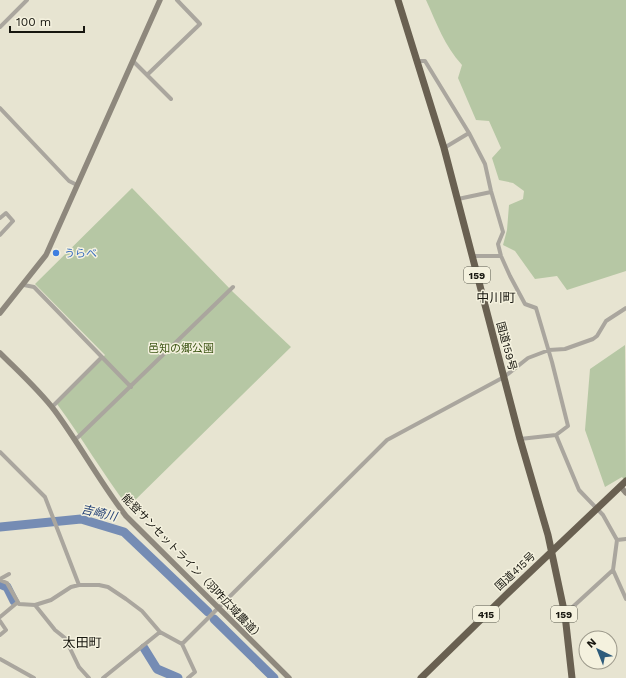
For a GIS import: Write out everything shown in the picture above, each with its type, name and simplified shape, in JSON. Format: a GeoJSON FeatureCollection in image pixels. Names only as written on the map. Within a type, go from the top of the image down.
{"type":"FeatureCollection","features":[{"type":"Feature","properties":{"kind":"highway","name":"国道159号"},"geometry":{"type":"LineString","coordinates":[[398,0],[444,148],[520,439],[548,533],[564,614],[572,678]]}},
{"type":"Feature","properties":{"kind":"highway","name":"国道415号"},"geometry":{"type":"LineString","coordinates":[[421,678],[551,551],[626,481]]}},
{"type":"Feature","properties":{"kind":"street"},"geometry":{"type":"LineString","coordinates":[[0,27],[28,0]]}},
{"type":"Feature","properties":{"kind":"street"},"geometry":{"type":"LineString","coordinates":[[0,314],[24,285],[46,254],[160,0]]}},
{"type":"Feature","properties":{"kind":"street"},"geometry":{"type":"LineString","coordinates":[[147,75],[200,24],[177,0]]}},
{"type":"Feature","properties":{"kind":"street"},"geometry":{"type":"LineString","coordinates":[[133,61],[171,99]]}},
{"type":"Feature","properties":{"kind":"street"},"geometry":{"type":"LineString","coordinates":[[418,61],[424,61],[469,133],[485,164],[491,192],[503,232],[498,244],[502,256],[525,304],[536,308],[549,350],[568,426],[556,435],[520,439]]}},
{"type":"Feature","properties":{"kind":"street"},"geometry":{"type":"LineString","coordinates":[[0,108],[69,181],[77,185]]}},
{"type":"Feature","properties":{"kind":"street"},"geometry":{"type":"LineString","coordinates":[[444,148],[469,133]]}},
{"type":"Feature","properties":{"kind":"street"},"geometry":{"type":"LineString","coordinates":[[458,198],[491,192]]}},
{"type":"Feature","properties":{"kind":"street"},"geometry":{"type":"LineString","coordinates":[[0,218],[6,213],[13,221],[0,235]]}},
{"type":"Feature","properties":{"kind":"street"},"geometry":{"type":"LineString","coordinates":[[472,256],[502,256]]}},
{"type":"Feature","properties":{"kind":"street"},"geometry":{"type":"LineString","coordinates":[[24,285],[34,287],[131,387]]}},
{"type":"Feature","properties":{"kind":"street"},"geometry":{"type":"LineString","coordinates":[[75,440],[233,287]]}},
{"type":"Feature","properties":{"kind":"street"},"geometry":{"type":"LineString","coordinates":[[182,644],[387,440],[504,377],[528,358],[549,350],[565,349],[593,339],[597,336],[606,321],[626,308]]}},
{"type":"Feature","properties":{"kind":"street","name":"能登サンセットライン（羽咋広域農道）"},"geometry":{"type":"LineString","coordinates":[[0,353],[52,407],[126,516],[289,678]]}},
{"type":"Feature","properties":{"kind":"street"},"geometry":{"type":"LineString","coordinates":[[52,407],[102,357]]}},
{"type":"Feature","properties":{"kind":"street"},"geometry":{"type":"LineString","coordinates":[[556,435],[578,488],[603,515],[617,540],[613,570],[626,599]]}},
{"type":"Feature","properties":{"kind":"street"},"geometry":{"type":"LineString","coordinates":[[0,452],[45,497],[79,585]]}},
{"type":"Feature","properties":{"kind":"street"},"geometry":{"type":"LineString","coordinates":[[620,486],[626,493]]}},
{"type":"Feature","properties":{"kind":"street"},"geometry":{"type":"LineString","coordinates":[[617,540],[626,539]]}},
{"type":"Feature","properties":{"kind":"street"},"geometry":{"type":"LineString","coordinates":[[564,614],[613,570]]}},
{"type":"Feature","properties":{"kind":"street"},"geometry":{"type":"LineString","coordinates":[[0,580],[10,574]]}},
{"type":"Feature","properties":{"kind":"street"},"geometry":{"type":"LineString","coordinates":[[0,580],[7,583],[19,604],[35,605],[50,600],[71,587],[79,585],[99,585],[108,588],[142,611],[160,632],[182,644],[195,672],[188,678]]}},
{"type":"Feature","properties":{"kind":"street"},"geometry":{"type":"LineString","coordinates":[[0,617],[18,602]]}},
{"type":"Feature","properties":{"kind":"street"},"geometry":{"type":"LineString","coordinates":[[35,605],[55,630],[65,638],[79,666],[89,678]]}},
{"type":"Feature","properties":{"kind":"street"},"geometry":{"type":"LineString","coordinates":[[0,621],[6,630],[0,635]]}},
{"type":"Feature","properties":{"kind":"street"},"geometry":{"type":"LineString","coordinates":[[103,678],[160,632]]}},
{"type":"Feature","properties":{"kind":"street"},"geometry":{"type":"LineString","coordinates":[[0,659],[34,678]]}},
{"type":"Feature","properties":{"kind":"green space"},"geometry":{"type":"Polygon","coordinates":[[[426,0],[626,0],[626,271],[567,290],[557,276],[535,279],[515,251],[503,245],[507,230],[509,205],[523,199],[524,191],[513,183],[499,180],[492,158],[501,148],[489,121],[476,120],[458,78],[462,65],[450,50],[437,26],[426,0]]]}},
{"type":"Feature","properties":{"kind":"green space","name":"邑知の郷公園"},"geometry":{"type":"Polygon","coordinates":[[[132,188],[233,292],[291,347],[128,507],[57,404],[105,355],[35,284],[132,188]]]}},
{"type":"Feature","properties":{"kind":"green space"},"geometry":{"type":"Polygon","coordinates":[[[625,345],[626,482],[622,477],[605,487],[585,430],[590,369],[625,345]]]}},
{"type":"Feature","properties":{"kind":"waterway","name":"吉崎川"},"geometry":{"type":"LineString","coordinates":[[0,527],[81,519],[124,532],[208,612]]}},
{"type":"Feature","properties":{"kind":"waterway","name":"吉崎川"},"geometry":{"type":"LineString","coordinates":[[0,584],[7,587],[14,601]]}},
{"type":"Feature","properties":{"kind":"waterway","name":"吉崎川"},"geometry":{"type":"LineString","coordinates":[[214,619],[274,678]]}},
{"type":"Feature","properties":{"kind":"waterway","name":"吉崎川"},"geometry":{"type":"LineString","coordinates":[[144,648],[157,669],[178,678]]}},
{"type":"Feature","properties":{"kind":"place","name":"うらべ"},"geometry":{"type":"Point","coordinates":[56,253]}},
{"type":"Feature","properties":{"kind":"district","name":"中川町"},"geometry":{"type":"Point","coordinates":[496,297]}},
{"type":"Feature","properties":{"kind":"district","name":"太田町"},"geometry":{"type":"Point","coordinates":[82,642]}}]}
